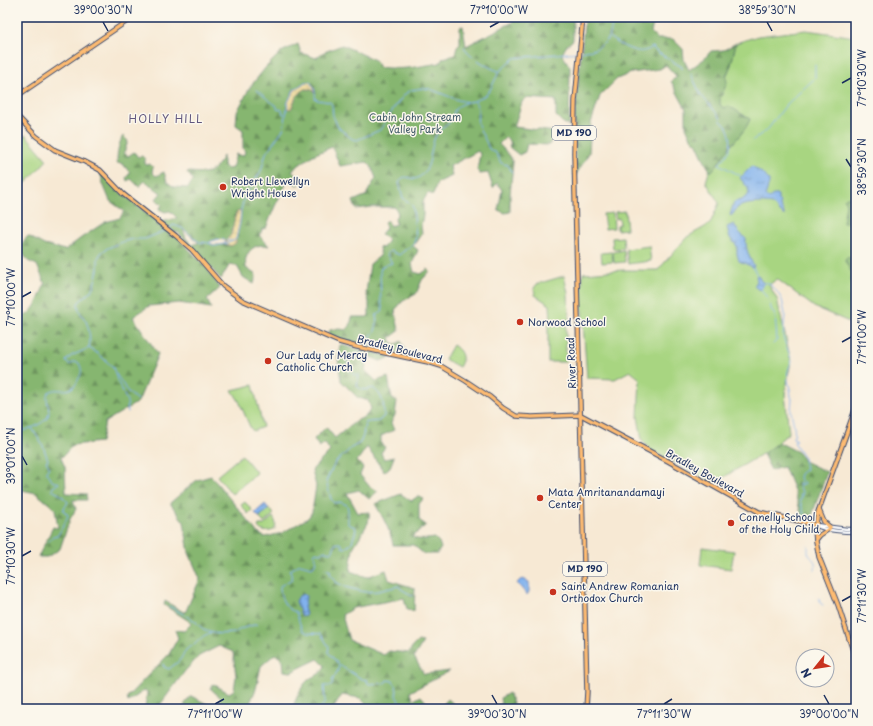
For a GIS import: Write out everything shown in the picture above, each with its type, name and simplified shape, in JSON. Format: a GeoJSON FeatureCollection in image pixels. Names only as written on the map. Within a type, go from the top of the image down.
{"type":"FeatureCollection","features":[{"type":"Feature","properties":{"kind":"main road"},"geometry":{"type":"LineString","coordinates":[[17,96],[133,17]]}},
{"type":"Feature","properties":{"kind":"main road","name":"River Road"},"geometry":{"type":"LineString","coordinates":[[583,17],[575,100],[574,153],[587,685],[586,709]]}},
{"type":"Feature","properties":{"kind":"main road","name":"Bradley Boulevard"},"geometry":{"type":"LineString","coordinates":[[17,116],[36,136],[55,150],[85,162],[100,170],[123,194],[176,236],[199,258],[223,286],[231,293],[248,303],[339,342],[441,366],[466,381],[516,416],[532,417],[581,415],[668,461],[759,512],[816,525]]}},
{"type":"Feature","properties":{"kind":"main road"},"geometry":{"type":"LineString","coordinates":[[856,407],[819,509],[816,525],[816,541],[819,558],[838,605],[856,660]]}},
{"type":"Feature","properties":{"kind":"main road"},"geometry":{"type":"LineString","coordinates":[[816,541],[820,535],[830,528],[824,522],[820,515],[819,509]]}},
{"type":"Feature","properties":{"kind":"street"},"geometry":{"type":"LineString","coordinates":[[816,525],[818,527],[856,529]]}},
{"type":"Feature","properties":{"kind":"street"},"geometry":{"type":"LineString","coordinates":[[830,528],[848,532],[856,532]]}},
{"type":"Feature","properties":{"kind":"green space","name":"Cabin John Stream Valley Park"},"geometry":{"type":"Polygon","coordinates":[[[513,17],[573,17],[573,40],[567,45],[562,54],[570,67],[569,126],[556,116],[556,100],[526,98],[522,102],[514,127],[556,132],[549,145],[527,144],[525,152],[519,155],[509,147],[511,143],[506,137],[499,144],[510,156],[513,163],[510,212],[505,213],[498,210],[502,190],[497,183],[493,188],[488,173],[480,174],[477,170],[480,154],[478,151],[450,166],[452,176],[437,183],[433,195],[428,193],[423,201],[421,225],[422,233],[413,246],[418,250],[412,264],[414,272],[421,274],[428,269],[430,271],[422,280],[416,294],[403,301],[395,310],[399,331],[390,338],[392,343],[397,344],[401,341],[405,349],[404,354],[340,339],[328,334],[330,330],[346,330],[350,326],[352,317],[367,317],[369,315],[369,302],[366,293],[370,264],[380,256],[379,247],[383,248],[388,240],[381,234],[386,228],[384,222],[387,220],[390,226],[396,224],[395,218],[398,213],[395,207],[356,209],[353,201],[367,195],[376,178],[371,166],[367,162],[340,166],[332,147],[313,155],[292,170],[300,183],[297,185],[289,178],[266,228],[262,229],[260,236],[269,246],[262,245],[255,247],[247,254],[246,268],[256,275],[254,284],[243,277],[237,266],[230,264],[221,279],[178,232],[176,233],[161,222],[177,218],[170,211],[165,212],[159,209],[162,205],[156,199],[161,193],[145,181],[139,187],[131,179],[127,181],[126,178],[130,173],[123,164],[117,163],[118,149],[123,136],[128,141],[124,153],[128,156],[134,152],[138,157],[142,156],[145,159],[145,164],[150,164],[153,167],[152,172],[156,176],[164,172],[167,182],[174,187],[188,188],[193,180],[187,172],[209,172],[216,167],[223,156],[223,164],[227,169],[232,168],[236,154],[243,156],[245,152],[243,148],[243,130],[236,125],[237,112],[250,87],[266,67],[281,52],[298,44],[301,53],[316,58],[322,53],[342,45],[375,60],[379,68],[409,68],[440,63],[443,58],[455,55],[457,46],[460,43],[460,27],[463,26],[466,46],[513,22],[513,17]],[[314,87],[294,89],[287,108],[291,109],[296,97],[304,89],[311,89],[316,93],[314,87]],[[236,213],[231,235],[226,240],[216,239],[209,243],[231,246],[236,239],[236,213]],[[183,229],[186,238],[192,245],[198,243],[183,229]]]}},
{"type":"Feature","properties":{"kind":"green space"},"geometry":{"type":"Polygon","coordinates":[[[585,17],[655,17],[651,32],[657,39],[673,39],[683,49],[684,60],[689,70],[704,59],[711,51],[724,50],[736,43],[731,65],[726,76],[727,83],[720,99],[720,105],[724,108],[729,106],[750,119],[744,130],[711,172],[697,144],[691,138],[686,127],[686,109],[671,81],[677,77],[666,65],[660,69],[631,73],[617,79],[600,96],[591,123],[589,153],[576,175],[574,124],[585,17]]]}},
{"type":"Feature","properties":{"kind":"green space"},"geometry":{"type":"Polygon","coordinates":[[[806,30],[856,37],[856,325],[814,307],[777,279],[769,285],[777,299],[791,361],[785,394],[789,433],[767,451],[714,483],[650,450],[642,440],[638,417],[640,379],[630,371],[615,379],[587,378],[581,296],[583,273],[623,270],[658,270],[687,237],[710,224],[719,203],[706,182],[710,168],[715,103],[731,65],[736,43],[758,36],[806,30]]]}},
{"type":"Feature","properties":{"kind":"green space"},"geometry":{"type":"Polygon","coordinates":[[[26,135],[47,160],[24,185],[17,179],[17,139],[26,135]]]}},
{"type":"Feature","properties":{"kind":"green space"},"geometry":{"type":"Polygon","coordinates":[[[100,171],[117,189],[176,236],[206,267],[220,288],[207,300],[211,308],[179,303],[149,306],[133,317],[158,354],[138,402],[105,422],[101,442],[73,445],[61,458],[65,467],[66,493],[86,494],[87,500],[73,500],[76,509],[70,519],[60,549],[47,557],[38,557],[53,527],[58,528],[55,509],[36,493],[17,489],[17,319],[28,314],[32,310],[38,301],[45,284],[37,265],[28,261],[19,247],[28,236],[44,245],[65,250],[105,222],[120,218],[124,211],[110,201],[103,184],[100,171]]]}},
{"type":"Feature","properties":{"kind":"green space"},"geometry":{"type":"Polygon","coordinates":[[[847,197],[854,197],[856,199],[856,217],[846,223],[843,223],[846,204],[844,199],[847,197]]]}},
{"type":"Feature","properties":{"kind":"green space"},"geometry":{"type":"Polygon","coordinates":[[[625,211],[627,229],[617,230],[617,225],[620,224],[619,218],[616,219],[615,212],[625,211]]]}},
{"type":"Feature","properties":{"kind":"green space"},"geometry":{"type":"Polygon","coordinates":[[[613,213],[614,228],[605,229],[603,214],[613,213]]]}},
{"type":"Feature","properties":{"kind":"green space"},"geometry":{"type":"Polygon","coordinates":[[[623,237],[624,248],[613,249],[612,238],[623,237]]]}},
{"type":"Feature","properties":{"kind":"green space"},"geometry":{"type":"Polygon","coordinates":[[[649,246],[651,261],[628,264],[626,249],[649,246]]]}},
{"type":"Feature","properties":{"kind":"green space"},"geometry":{"type":"Polygon","coordinates":[[[624,250],[625,262],[614,263],[613,252],[624,250]]]}},
{"type":"Feature","properties":{"kind":"green space"},"geometry":{"type":"Polygon","coordinates":[[[612,252],[613,262],[602,263],[601,253],[612,252]]]}},
{"type":"Feature","properties":{"kind":"green space"},"geometry":{"type":"Polygon","coordinates":[[[849,257],[851,259],[851,264],[854,265],[856,262],[856,287],[851,281],[852,273],[845,261],[846,258],[849,257]]]}},
{"type":"Feature","properties":{"kind":"green space"},"geometry":{"type":"Polygon","coordinates":[[[564,276],[568,293],[569,321],[551,321],[550,305],[535,295],[534,288],[537,284],[564,276]]]}},
{"type":"Feature","properties":{"kind":"green space"},"geometry":{"type":"Polygon","coordinates":[[[548,325],[566,325],[566,362],[548,362],[548,325]]]}},
{"type":"Feature","properties":{"kind":"green space"},"geometry":{"type":"Polygon","coordinates":[[[340,345],[392,357],[380,361],[368,356],[365,370],[376,381],[388,377],[392,399],[397,401],[395,415],[391,423],[394,430],[381,436],[381,444],[385,447],[381,453],[384,459],[394,457],[390,467],[384,472],[367,447],[357,461],[363,468],[360,475],[370,487],[378,491],[369,499],[359,490],[347,493],[358,513],[370,512],[368,523],[353,548],[350,571],[367,577],[386,570],[389,580],[415,588],[414,611],[407,609],[404,598],[353,608],[342,615],[349,640],[384,655],[389,651],[409,653],[418,641],[423,642],[414,657],[424,674],[450,671],[410,692],[414,700],[421,696],[432,709],[371,709],[360,698],[342,695],[333,709],[292,709],[298,694],[305,683],[319,674],[325,666],[318,659],[291,672],[284,671],[283,660],[275,654],[261,666],[256,689],[249,705],[255,709],[192,709],[184,705],[191,696],[215,708],[221,698],[211,689],[213,684],[229,693],[234,690],[236,676],[233,652],[219,646],[199,656],[185,671],[157,709],[145,709],[147,692],[145,690],[128,702],[127,697],[169,654],[178,638],[175,630],[184,631],[192,623],[164,605],[165,601],[185,613],[200,579],[189,553],[184,522],[170,503],[197,480],[211,476],[259,534],[265,537],[282,533],[308,518],[312,512],[316,486],[312,470],[330,451],[325,443],[319,447],[314,439],[326,427],[335,438],[356,421],[366,416],[371,409],[368,400],[358,398],[341,381],[338,358],[340,345]]]}},
{"type":"Feature","properties":{"kind":"green space"},"geometry":{"type":"Polygon","coordinates":[[[453,345],[462,355],[462,361],[459,367],[445,359],[453,345]]]}},
{"type":"Feature","properties":{"kind":"green space"},"geometry":{"type":"Polygon","coordinates":[[[253,385],[263,427],[253,431],[239,401],[232,390],[253,385]]]}},
{"type":"Feature","properties":{"kind":"green space"},"geometry":{"type":"Polygon","coordinates":[[[778,442],[798,452],[804,461],[827,472],[810,521],[803,519],[793,488],[784,467],[771,470],[763,454],[778,442]]]}},
{"type":"Feature","properties":{"kind":"green space"},"geometry":{"type":"Polygon","coordinates":[[[242,455],[257,473],[232,494],[217,476],[242,455]]]}},
{"type":"Feature","properties":{"kind":"green space"},"geometry":{"type":"Polygon","coordinates":[[[401,494],[411,501],[418,496],[423,499],[419,504],[419,520],[426,525],[412,537],[420,539],[435,538],[439,542],[441,548],[437,554],[424,554],[413,545],[393,545],[386,524],[375,504],[401,494]]]}},
{"type":"Feature","properties":{"kind":"green space"},"geometry":{"type":"Polygon","coordinates":[[[245,502],[252,510],[248,514],[241,505],[245,502]]]}},
{"type":"Feature","properties":{"kind":"green space"},"geometry":{"type":"Polygon","coordinates":[[[269,509],[274,514],[264,523],[259,517],[269,509]]]}},
{"type":"Feature","properties":{"kind":"green space"},"geometry":{"type":"Polygon","coordinates":[[[273,517],[276,524],[274,530],[265,532],[258,527],[259,525],[264,525],[273,517]]]}},
{"type":"Feature","properties":{"kind":"green space"},"geometry":{"type":"Polygon","coordinates":[[[702,547],[734,551],[731,569],[700,565],[702,547]]]}},
{"type":"Feature","properties":{"kind":"green space"},"geometry":{"type":"Polygon","coordinates":[[[509,693],[515,709],[502,709],[500,698],[509,693]]]}},
{"type":"Feature","properties":{"kind":"green space"},"geometry":{"type":"Polygon","coordinates":[[[448,699],[459,709],[439,709],[448,699]]]}},
{"type":"Feature","properties":{"kind":"sand"},"geometry":{"type":"Polygon","coordinates":[[[305,82],[310,82],[314,87],[314,92],[311,89],[304,89],[296,97],[291,109],[287,108],[293,93],[305,82]]]}},
{"type":"Feature","properties":{"kind":"sand"},"geometry":{"type":"Polygon","coordinates":[[[241,210],[236,243],[231,246],[225,244],[226,240],[231,235],[236,213],[241,210]]]}},
{"type":"Feature","properties":{"kind":"water"},"geometry":{"type":"Polygon","coordinates":[[[752,166],[769,180],[765,196],[769,198],[773,195],[778,195],[778,200],[784,216],[772,204],[764,203],[754,203],[740,206],[731,216],[730,215],[734,202],[742,200],[749,194],[748,188],[740,178],[752,166]]]}},
{"type":"Feature","properties":{"kind":"water"},"geometry":{"type":"Polygon","coordinates":[[[734,224],[738,231],[746,239],[747,250],[754,266],[753,267],[739,261],[737,246],[730,238],[727,227],[734,224]]]}},
{"type":"Feature","properties":{"kind":"water"},"geometry":{"type":"Polygon","coordinates":[[[758,275],[764,283],[762,288],[759,290],[754,286],[757,281],[756,276],[758,275]]]}},
{"type":"Feature","properties":{"kind":"water"},"geometry":{"type":"Polygon","coordinates":[[[265,504],[269,509],[259,517],[255,513],[265,504]]]}},
{"type":"Feature","properties":{"kind":"water"},"geometry":{"type":"Polygon","coordinates":[[[523,579],[529,582],[529,592],[527,595],[517,583],[523,579]]]}},
{"type":"Feature","properties":{"kind":"water"},"geometry":{"type":"Polygon","coordinates":[[[303,594],[306,596],[304,608],[306,614],[303,616],[301,615],[296,601],[299,596],[303,594]]]}},
{"type":"Feature","properties":{"kind":"waterway"},"geometry":{"type":"LineString","coordinates":[[582,52],[595,49],[607,40],[611,32],[610,17]]}},
{"type":"Feature","properties":{"kind":"waterway"},"geometry":{"type":"LineString","coordinates":[[610,38],[625,47],[636,51],[647,50],[652,47],[657,52],[682,67],[682,69]]}},
{"type":"Feature","properties":{"kind":"waterway"},"geometry":{"type":"LineString","coordinates":[[464,47],[480,62],[499,71]]}},
{"type":"Feature","properties":{"kind":"waterway"},"geometry":{"type":"LineString","coordinates":[[170,228],[173,225],[182,228],[199,242],[209,243],[215,246],[231,242],[236,239],[244,198],[261,171],[266,153],[284,128],[288,102],[294,90],[305,82],[310,82],[314,88],[315,98],[317,100],[330,102],[332,105],[333,116],[338,127],[352,139],[357,140],[380,130],[396,105],[405,94],[411,90],[423,88],[430,89],[458,100],[467,102],[474,101],[486,95],[499,72],[514,58],[579,52]]}},
{"type":"Feature","properties":{"kind":"waterway"},"geometry":{"type":"LineString","coordinates":[[753,140],[768,129],[786,105],[815,78],[815,65]]}},
{"type":"Feature","properties":{"kind":"waterway"},"geometry":{"type":"LineString","coordinates":[[691,74],[701,95],[720,117],[729,133],[731,144],[727,154],[719,164],[741,176]]}},
{"type":"Feature","properties":{"kind":"waterway"},"geometry":{"type":"LineString","coordinates":[[257,90],[277,106],[277,109],[282,110],[283,114],[285,114]]}},
{"type":"Feature","properties":{"kind":"waterway"},"geometry":{"type":"LineString","coordinates":[[475,101],[478,108],[478,124],[489,149],[496,153],[501,163],[508,165],[512,172]]}},
{"type":"Feature","properties":{"kind":"waterway"},"geometry":{"type":"LineString","coordinates":[[368,347],[371,336],[375,331],[377,323],[376,316],[383,310],[381,302],[380,271],[382,266],[392,263],[387,253],[391,251],[399,255],[414,243],[416,237],[413,207],[403,198],[399,182],[404,177],[415,179],[424,172],[429,162],[432,145],[436,135],[451,121],[457,107],[466,102]]}},
{"type":"Feature","properties":{"kind":"waterway"},"geometry":{"type":"LineString","coordinates":[[17,432],[36,426],[45,420],[49,412],[47,399],[48,393],[55,390],[68,390],[72,388],[80,376],[81,367],[79,363],[75,362],[68,364],[66,361],[71,356],[89,348],[90,345],[88,327],[79,311],[78,303],[91,291],[94,285],[98,269],[98,258],[101,253],[119,243],[132,239],[145,239],[167,230]]}},
{"type":"Feature","properties":{"kind":"waterway"},"geometry":{"type":"LineString","coordinates":[[209,243],[217,239],[232,241]]}},
{"type":"Feature","properties":{"kind":"waterway"},"geometry":{"type":"LineString","coordinates":[[753,267],[757,275]]}},
{"type":"Feature","properties":{"kind":"waterway"},"geometry":{"type":"LineString","coordinates":[[764,283],[769,283],[778,293],[782,300],[785,314],[783,337],[792,361],[787,375],[792,398],[791,411],[795,432],[793,438],[797,440],[794,442],[804,458],[806,469],[800,474],[799,478],[804,484],[798,483],[803,494],[800,495],[802,497],[800,500],[804,514]]}},
{"type":"Feature","properties":{"kind":"waterway"},"geometry":{"type":"LineString","coordinates":[[761,289],[768,299],[775,315],[777,340],[773,344]]}},
{"type":"Feature","properties":{"kind":"waterway"},"geometry":{"type":"LineString","coordinates":[[89,348],[113,367],[117,380],[127,401],[128,412]]}},
{"type":"Feature","properties":{"kind":"waterway"},"geometry":{"type":"LineString","coordinates":[[367,351],[349,355],[349,368],[353,374],[359,375],[357,386],[359,388],[364,390],[373,388],[379,394],[383,404],[384,416],[379,421],[365,423],[363,436],[360,443],[351,448],[335,463],[326,481],[331,499],[334,503],[340,502],[347,505],[348,524],[355,527],[356,530],[352,542],[344,548],[342,547],[342,544],[335,544],[333,551],[331,552],[316,552],[314,554],[316,558],[315,564],[312,567],[300,564],[290,570],[292,579],[280,586],[280,590],[282,598],[288,608],[296,612],[302,630],[307,633],[321,634],[329,647],[328,652],[339,665],[362,679],[368,680],[367,682],[369,684],[385,683],[387,680],[393,681],[397,690],[396,696],[399,701],[395,709]]}},
{"type":"Feature","properties":{"kind":"waterway"},"geometry":{"type":"LineString","coordinates":[[116,374],[128,392],[137,400]]}},
{"type":"Feature","properties":{"kind":"waterway"},"geometry":{"type":"LineString","coordinates":[[32,428],[43,446],[48,460],[46,461],[49,467],[46,472],[53,482],[59,483],[53,487],[52,490],[61,495],[68,502],[63,510],[68,515],[65,522],[58,535],[53,536],[49,541]]}},
{"type":"Feature","properties":{"kind":"waterway"},"geometry":{"type":"LineString","coordinates":[[808,546],[808,553],[815,562],[815,570]]}},
{"type":"Feature","properties":{"kind":"waterway"},"geometry":{"type":"LineString","coordinates":[[325,569],[331,571],[330,575],[336,582],[345,587],[365,592],[378,591],[399,586],[401,589],[413,596]]}},
{"type":"Feature","properties":{"kind":"waterway"},"geometry":{"type":"LineString","coordinates":[[819,598],[820,603],[823,605]]}},
{"type":"Feature","properties":{"kind":"waterway"},"geometry":{"type":"LineString","coordinates":[[169,606],[195,621],[199,626],[208,632],[223,634],[235,633],[240,629],[257,624]]}},
{"type":"Feature","properties":{"kind":"waterway"},"geometry":{"type":"LineString","coordinates":[[163,664],[164,667],[169,669],[179,661],[188,648],[194,645],[203,636],[211,633]]}},
{"type":"Feature","properties":{"kind":"waterway"},"geometry":{"type":"LineString","coordinates":[[320,709],[325,702],[324,686],[331,686],[339,665]]}},
{"type":"Feature","properties":{"kind":"place","name":"Robert Llewellyn Wright House"},"geometry":{"type":"Point","coordinates":[223,187]}},
{"type":"Feature","properties":{"kind":"place","name":"Norwood School"},"geometry":{"type":"Point","coordinates":[520,322]}},
{"type":"Feature","properties":{"kind":"place","name":"Our Lady of Mercy Catholic Church"},"geometry":{"type":"Point","coordinates":[268,361]}},
{"type":"Feature","properties":{"kind":"place","name":"Mata Amritanandamayi Center"},"geometry":{"type":"Point","coordinates":[540,498]}},
{"type":"Feature","properties":{"kind":"place","name":"Connelly School of the Holy Child"},"geometry":{"type":"Point","coordinates":[731,523]}},
{"type":"Feature","properties":{"kind":"place","name":"Saint Andrew Romanian Orthodox Church"},"geometry":{"type":"Point","coordinates":[553,592]}},
{"type":"Feature","properties":{"kind":"district","name":"HOLLY HILL"},"geometry":{"type":"Point","coordinates":[166,119]}}]}
